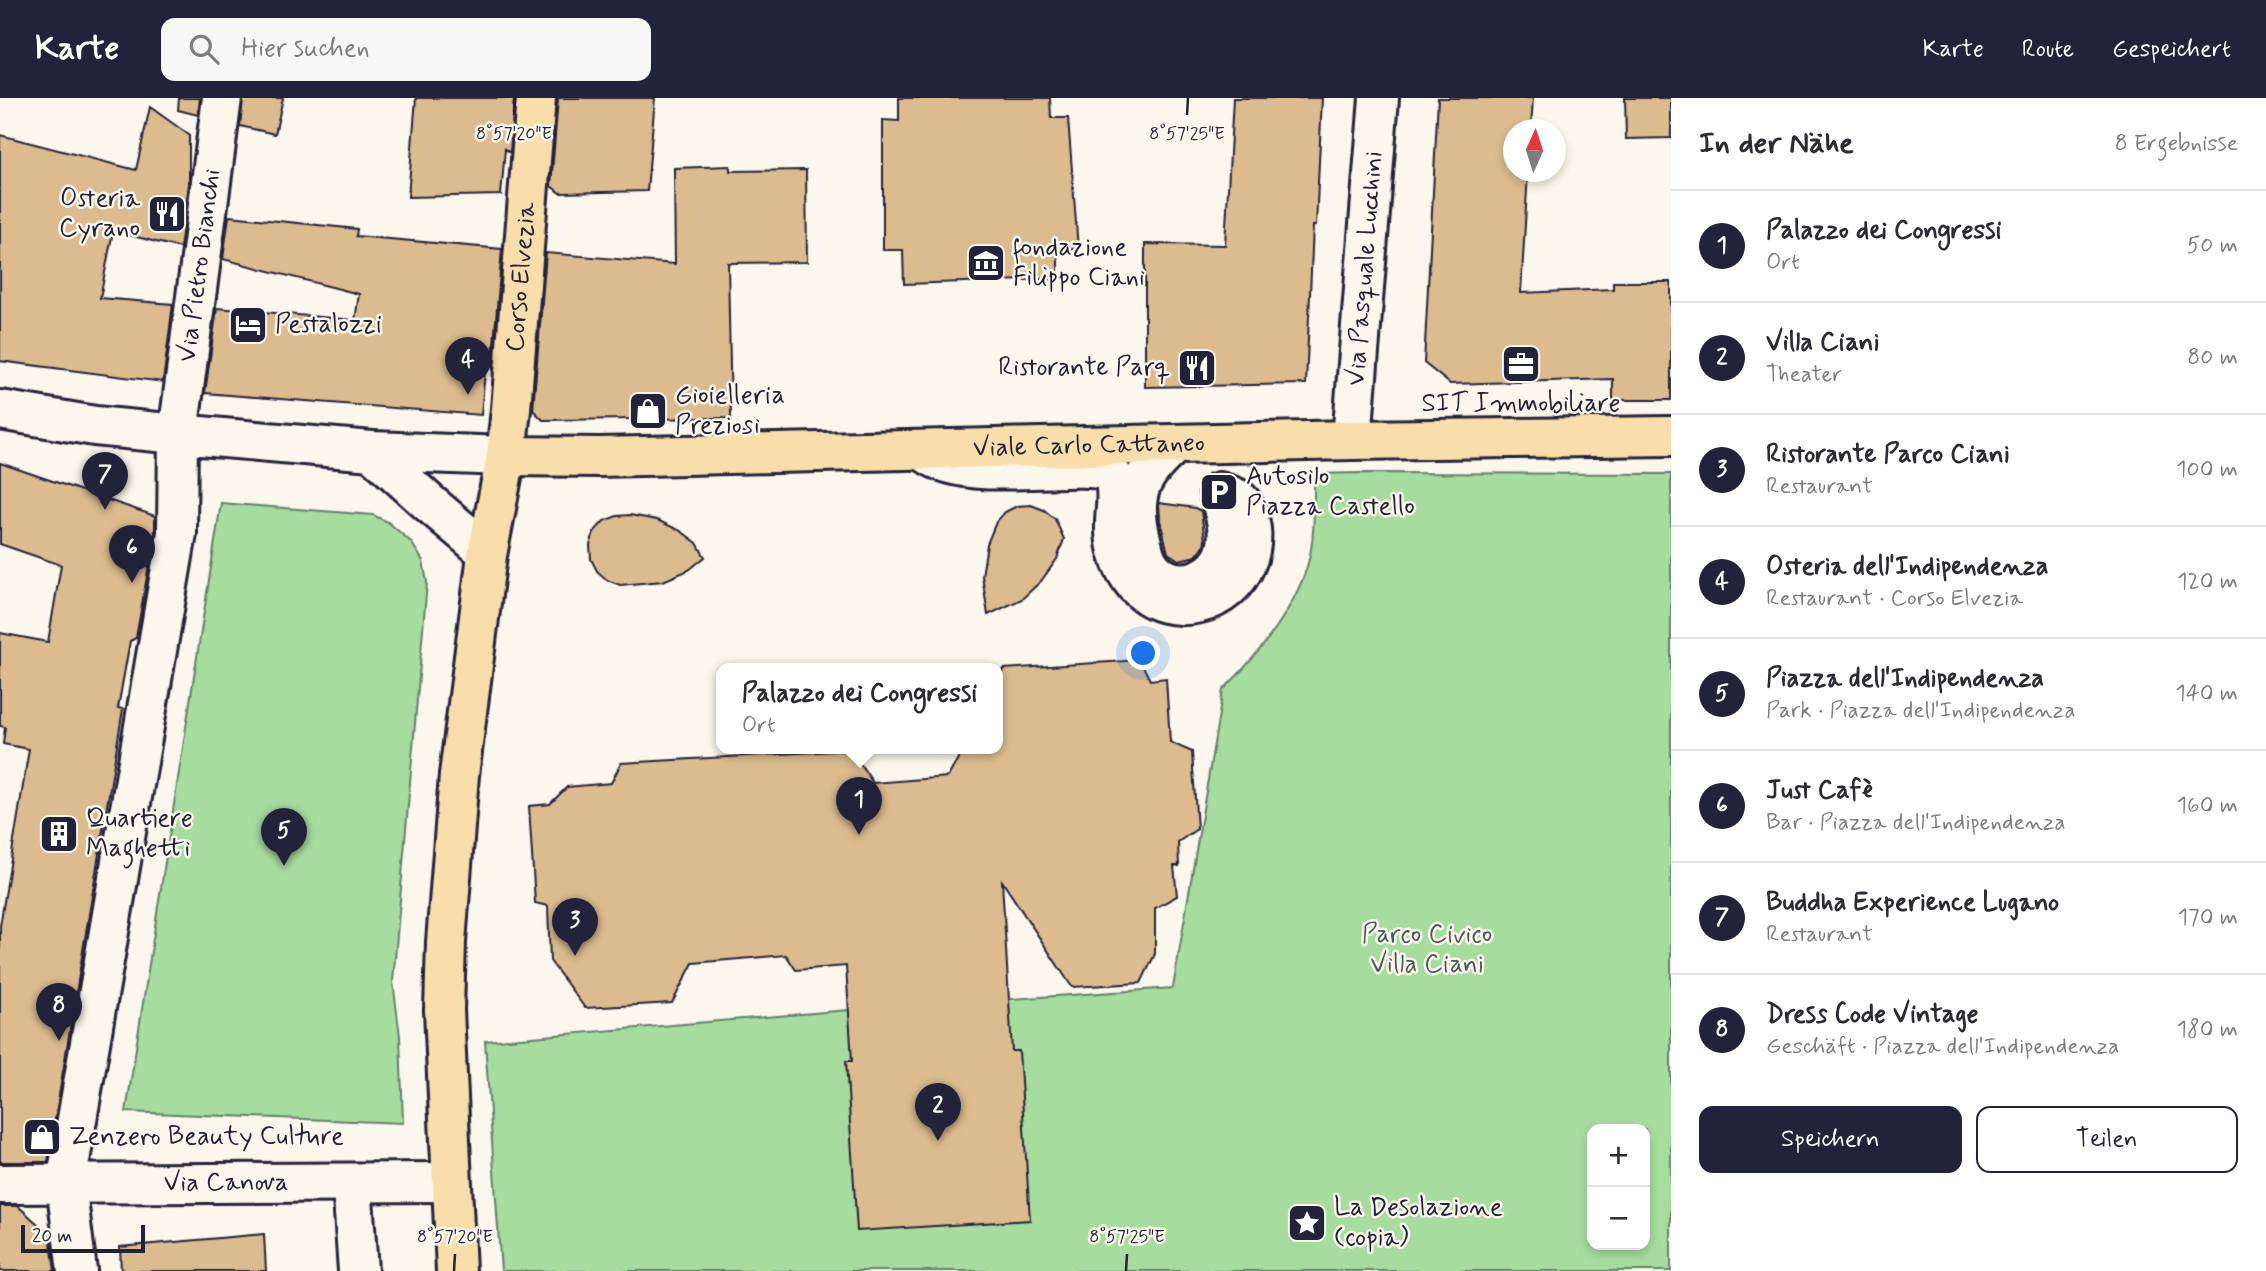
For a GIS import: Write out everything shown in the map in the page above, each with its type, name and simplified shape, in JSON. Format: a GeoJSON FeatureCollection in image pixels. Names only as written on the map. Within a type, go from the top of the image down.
{"type":"FeatureCollection","features":[{"type":"Feature","properties":{"kind":"main road","name":"Corso Elvezia"},"geometry":{"type":"LineString","coordinates":[[451,1182],[444,1010],[446,942],[459,775],[487,552],[506,456],[536,98]]}},
{"type":"Feature","properties":{"kind":"main road","name":"Viale Carlo Cattaneo"},"geometry":{"type":"LineString","coordinates":[[506,456],[599,457],[1352,440],[1671,436]]}},
{"type":"Feature","properties":{"kind":"main road"},"geometry":{"type":"LineString","coordinates":[[451,1182],[456,1271]]}},
{"type":"Feature","properties":{"kind":"street","name":"Via Pietro Bianchi"},"geometry":{"type":"LineString","coordinates":[[77,1271],[66,1184],[177,533],[177,434],[222,98]]}},
{"type":"Feature","properties":{"kind":"street","name":"Via Pasquale Lucchini"},"geometry":{"type":"LineString","coordinates":[[1352,440],[1379,98]]}},
{"type":"Feature","properties":{"kind":"street"},"geometry":{"type":"LineString","coordinates":[[0,410],[95,426],[177,434],[372,451],[506,456]]}},
{"type":"Feature","properties":{"kind":"street"},"geometry":{"type":"LineString","coordinates":[[923,450],[932,458],[964,468],[1082,468],[1110,472],[1116,485],[1116,538],[1126,573],[1143,592],[1164,603],[1180,606],[1211,600],[1233,585],[1246,563],[1252,534],[1247,512],[1241,501],[1219,492],[1228,534],[1227,548],[1220,565],[1207,577],[1196,581],[1170,580],[1153,569],[1145,555],[1139,532],[1137,494],[1140,483],[1152,467],[1174,446]]}},
{"type":"Feature","properties":{"kind":"street"},"geometry":{"type":"LineString","coordinates":[[372,451],[487,552]]}},
{"type":"Feature","properties":{"kind":"street","name":"Via Canova"},"geometry":{"type":"LineString","coordinates":[[0,1184],[451,1182]]}},
{"type":"Feature","properties":{"kind":"street"},"geometry":{"type":"LineString","coordinates":[[352,1183],[358,1271]]}},
{"type":"Feature","properties":{"kind":"green space","name":"Parco Civico Villa Ciani"},"geometry":{"type":"Polygon","coordinates":[[[1314,474],[1671,474],[1671,1271],[501,1271],[485,1041],[849,1010],[1173,988],[1223,690],[1276,628],[1297,592],[1310,555],[1314,474]]]}},
{"type":"Feature","properties":{"kind":"green space"},"geometry":{"type":"Polygon","coordinates":[[[221,503],[373,515],[388,522],[411,542],[423,561],[427,582],[393,982],[400,1036],[403,1123],[126,1112],[221,503]]]}},
{"type":"Feature","properties":{"kind":"building"},"geometry":{"type":"Polygon","coordinates":[[[179,98],[200,98],[198,115],[178,110],[179,98]]]}},
{"type":"Feature","properties":{"kind":"building"},"geometry":{"type":"Polygon","coordinates":[[[243,98],[283,98],[275,134],[240,126],[243,98]]]}},
{"type":"Feature","properties":{"kind":"building"},"geometry":{"type":"Polygon","coordinates":[[[416,98],[514,98],[510,153],[505,149],[501,195],[408,197],[416,98]]]}},
{"type":"Feature","properties":{"kind":"building"},"geometry":{"type":"Polygon","coordinates":[[[558,98],[655,98],[647,191],[560,193],[551,186],[558,98]]]}},
{"type":"Feature","properties":{"kind":"building"},"geometry":{"type":"Polygon","coordinates":[[[899,98],[1050,98],[1051,118],[1068,118],[1078,249],[1058,250],[1058,279],[904,284],[903,250],[883,250],[883,120],[899,121],[899,98]]]}},
{"type":"Feature","properties":{"kind":"building"},"geometry":{"type":"Polygon","coordinates":[[[1233,98],[1322,98],[1306,384],[1145,387],[1145,244],[1225,245],[1233,98]]]}},
{"type":"Feature","properties":{"kind":"building"},"geometry":{"type":"Polygon","coordinates":[[[1438,98],[1533,98],[1532,119],[1503,119],[1503,182],[1527,182],[1521,293],[1613,289],[1613,282],[1671,282],[1671,400],[1613,400],[1613,379],[1450,384],[1424,363],[1438,98]]]}},
{"type":"Feature","properties":{"kind":"building"},"geometry":{"type":"Polygon","coordinates":[[[1625,98],[1671,98],[1671,138],[1626,139],[1625,98]]]}},
{"type":"Feature","properties":{"kind":"building"},"geometry":{"type":"Polygon","coordinates":[[[150,107],[189,135],[189,184],[180,248],[113,231],[100,298],[173,304],[163,382],[0,361],[0,135],[136,170],[150,107]]]}},
{"type":"Feature","properties":{"kind":"building"},"geometry":{"type":"Polygon","coordinates":[[[730,166],[730,171],[806,170],[807,262],[728,263],[731,418],[543,420],[533,410],[546,253],[675,264],[674,168],[730,166]]]}},
{"type":"Feature","properties":{"kind":"building"},"geometry":{"type":"Polygon","coordinates":[[[229,216],[357,229],[356,236],[502,249],[492,367],[486,360],[481,415],[205,393],[217,308],[355,320],[359,294],[223,259],[229,216]]]}},
{"type":"Feature","properties":{"kind":"building","name":"Quartiere Maghetti"},"geometry":{"type":"Polygon","coordinates":[[[0,463],[155,516],[155,531],[136,638],[130,641],[118,708],[123,709],[48,1162],[0,1162],[0,926],[29,749],[3,744],[5,727],[0,726],[0,633],[48,642],[61,565],[0,544],[0,463]]]}},
{"type":"Feature","properties":{"kind":"building"},"geometry":{"type":"Polygon","coordinates":[[[1159,503],[1201,511],[1205,541],[1196,556],[1179,560],[1168,553],[1159,503]]]}},
{"type":"Feature","properties":{"kind":"building"},"geometry":{"type":"Polygon","coordinates":[[[1031,505],[1044,510],[1055,519],[1064,539],[1057,559],[1041,581],[1022,599],[988,615],[982,576],[987,544],[996,522],[1005,512],[1017,506],[1031,505]]]}},
{"type":"Feature","properties":{"kind":"building"},"geometry":{"type":"Polygon","coordinates":[[[630,515],[657,520],[681,531],[697,543],[705,557],[689,570],[663,581],[620,585],[607,580],[597,571],[591,559],[590,545],[594,532],[604,521],[630,515]]]}},
{"type":"Feature","properties":{"kind":"building"},"geometry":{"type":"Polygon","coordinates":[[[1140,660],[1150,680],[1166,678],[1170,742],[1192,752],[1197,829],[1178,842],[1179,866],[1174,866],[1177,896],[1155,908],[1155,954],[1141,983],[1072,987],[1002,881],[1012,1051],[1019,1051],[1030,1220],[857,1231],[846,1061],[852,1061],[846,966],[796,970],[786,955],[693,963],[672,1003],[585,1008],[550,961],[548,906],[535,903],[529,806],[550,804],[567,787],[611,783],[621,763],[780,754],[854,754],[873,783],[948,777],[960,754],[1003,754],[1004,669],[1140,660]]]}},
{"type":"Feature","properties":{"kind":"building"},"geometry":{"type":"Polygon","coordinates":[[[0,1206],[18,1206],[50,1235],[55,1271],[0,1271],[0,1206]]]}},
{"type":"Feature","properties":{"kind":"building"},"geometry":{"type":"Polygon","coordinates":[[[264,1234],[266,1271],[121,1271],[120,1247],[264,1234]]]}},
{"type":"Feature","properties":{"kind":"place","name":"Osteria Cyrano"},"geometry":{"type":"Point","coordinates":[167,214]}},
{"type":"Feature","properties":{"kind":"place","name":"fondazione Filippo Ciani"},"geometry":{"type":"Point","coordinates":[986,263]}},
{"type":"Feature","properties":{"kind":"place","name":"Pestalozzi"},"geometry":{"type":"Point","coordinates":[248,325]}},
{"type":"Feature","properties":{"kind":"place","name":"SIT Immobiliare"},"geometry":{"type":"Point","coordinates":[1521,364]}},
{"type":"Feature","properties":{"kind":"place","name":"Ristorante Parq"},"geometry":{"type":"Point","coordinates":[1197,368]}},
{"type":"Feature","properties":{"kind":"place","name":"Osteria dell'Indipendenza"},"geometry":{"type":"Point","coordinates":[468,395]}},
{"type":"Feature","properties":{"kind":"place","name":"Gioielleria Preziosi"},"geometry":{"type":"Point","coordinates":[648,411]}},
{"type":"Feature","properties":{"kind":"place","name":"Autosilo Piazza Castello"},"geometry":{"type":"Point","coordinates":[1219,492]}},
{"type":"Feature","properties":{"kind":"place","name":"Buddha Experience Lugano"},"geometry":{"type":"Point","coordinates":[105,510]}},
{"type":"Feature","properties":{"kind":"place","name":"Just Cafè"},"geometry":{"type":"Point","coordinates":[132,583]}},
{"type":"Feature","properties":{"kind":"place","name":"Quartiere Maghetti"},"geometry":{"type":"Point","coordinates":[59,834]}},
{"type":"Feature","properties":{"kind":"place","name":"Palazzo dei Congressi"},"geometry":{"type":"Point","coordinates":[859,835]}},
{"type":"Feature","properties":{"kind":"place","name":"Piazza dell'Indipendenza"},"geometry":{"type":"Point","coordinates":[284,866]}},
{"type":"Feature","properties":{"kind":"place","name":"Ristorante Parco Ciani"},"geometry":{"type":"Point","coordinates":[575,956]}},
{"type":"Feature","properties":{"kind":"place","name":"Dress Code Vintage"},"geometry":{"type":"Point","coordinates":[59,1041]}},
{"type":"Feature","properties":{"kind":"place","name":"Zenzero Beauty Culture"},"geometry":{"type":"Point","coordinates":[42,1137]}},
{"type":"Feature","properties":{"kind":"place","name":"Villa Ciani"},"geometry":{"type":"Point","coordinates":[938,1141]}},
{"type":"Feature","properties":{"kind":"place","name":"La Desolazione (copia)"},"geometry":{"type":"Point","coordinates":[1307,1223]}}]}
